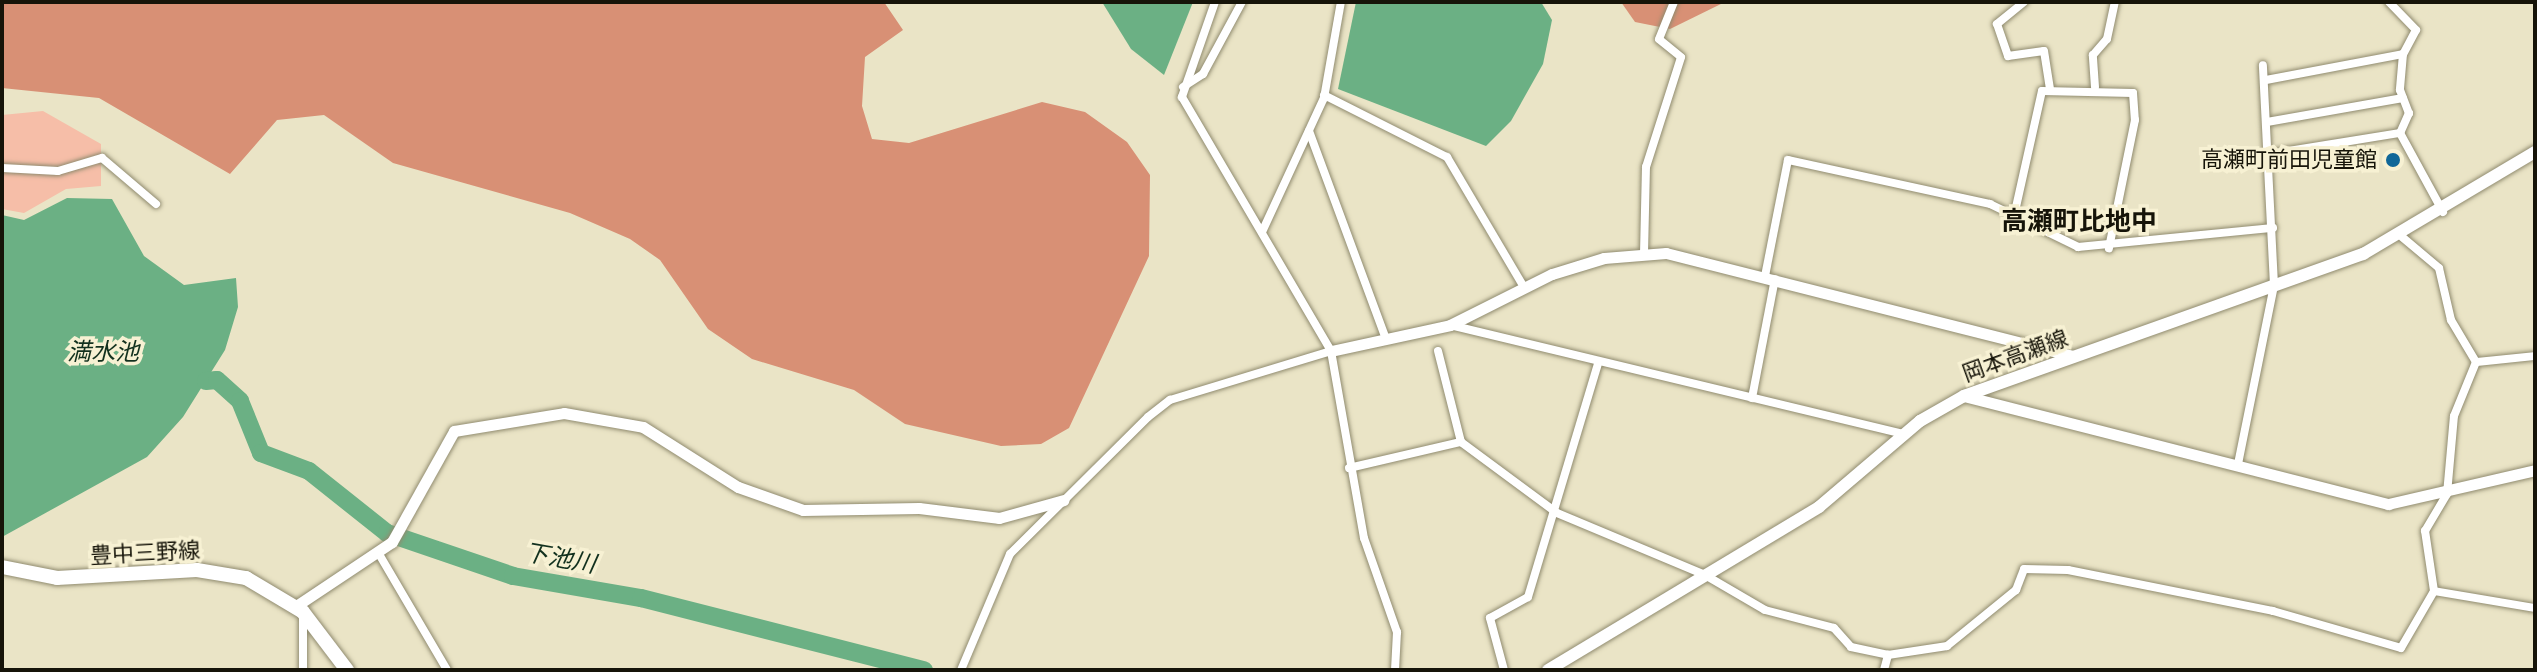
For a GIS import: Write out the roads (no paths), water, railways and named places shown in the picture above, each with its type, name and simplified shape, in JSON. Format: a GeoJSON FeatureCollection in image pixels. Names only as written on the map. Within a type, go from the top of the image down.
{"type":"FeatureCollection","features":[{"type":"Feature","properties":{"kind":"main road","name":"岡本高瀬線"},"geometry":{"type":"LineString","coordinates":[[1548,670],[1819,507],[1904,434],[1964,396],[2402,237],[2535,152]]}},
{"type":"Feature","properties":{"kind":"main road","name":"豊中三野線"},"geometry":{"type":"LineString","coordinates":[[2,567],[57,578],[226,572],[299,609],[347,670]]}},
{"type":"Feature","properties":{"kind":"street"},"geometry":{"type":"LineString","coordinates":[[1215,2],[1183,87],[1186,110],[1331,351],[1349,468],[1397,632],[1395,670]]}},
{"type":"Feature","properties":{"kind":"street"},"geometry":{"type":"LineString","coordinates":[[1183,87],[1203,74],[1242,2]]}},
{"type":"Feature","properties":{"kind":"street"},"geometry":{"type":"LineString","coordinates":[[1262,232],[1324,95],[1341,2]]}},
{"type":"Feature","properties":{"kind":"street"},"geometry":{"type":"LineString","coordinates":[[1644,254],[1646,167],[1681,57],[1659,39],[1674,2]]}},
{"type":"Feature","properties":{"kind":"street"},"geometry":{"type":"LineString","coordinates":[[2024,2],[1997,24],[2008,56],[2044,51],[2050,90]]}},
{"type":"Feature","properties":{"kind":"street"},"geometry":{"type":"LineString","coordinates":[[2095,87],[2093,55],[2107,39],[2115,2]]}},
{"type":"Feature","properties":{"kind":"street"},"geometry":{"type":"LineString","coordinates":[[2389,2],[2416,30],[2403,54],[2403,98],[2409,113],[2400,133]]}},
{"type":"Feature","properties":{"kind":"street"},"geometry":{"type":"LineString","coordinates":[[2266,80],[2403,54]]}},
{"type":"Feature","properties":{"kind":"street"},"geometry":{"type":"LineString","coordinates":[[2238,464],[2274,285],[2270,154],[2263,65]]}},
{"type":"Feature","properties":{"kind":"street"},"geometry":{"type":"LineString","coordinates":[[2014,216],[2042,91],[2095,87],[2133,93],[2135,120],[2109,248]]}},
{"type":"Feature","properties":{"kind":"street"},"geometry":{"type":"LineString","coordinates":[[1324,95],[1447,157],[1524,287]]}},
{"type":"Feature","properties":{"kind":"street"},"geometry":{"type":"LineString","coordinates":[[2267,122],[2403,98]]}},
{"type":"Feature","properties":{"kind":"street"},"geometry":{"type":"LineString","coordinates":[[1309,131],[1386,339]]}},
{"type":"Feature","properties":{"kind":"street"},"geometry":{"type":"LineString","coordinates":[[2270,154],[2400,133]]}},
{"type":"Feature","properties":{"kind":"street"},"geometry":{"type":"LineString","coordinates":[[2400,133],[2443,212]]}},
{"type":"Feature","properties":{"kind":"street"},"geometry":{"type":"LineString","coordinates":[[2,168],[58,171],[102,158],[156,204]]}},
{"type":"Feature","properties":{"kind":"street"},"geometry":{"type":"LineString","coordinates":[[1752,398],[1788,160],[1990,204],[2078,247],[2109,248],[2273,228]]}},
{"type":"Feature","properties":{"kind":"street"},"geometry":{"type":"LineString","coordinates":[[2402,237],[2439,268],[2451,320],[2476,362]]}},
{"type":"Feature","properties":{"kind":"street"},"geometry":{"type":"LineString","coordinates":[[961,670],[1010,554],[1170,400],[1331,351],[1450,325],[1524,287],[1604,258],[1644,254],[1770,278],[2073,356]]}},
{"type":"Feature","properties":{"kind":"street"},"geometry":{"type":"LineString","coordinates":[[1450,325],[1904,434]]}},
{"type":"Feature","properties":{"kind":"street"},"geometry":{"type":"LineString","coordinates":[[1438,351],[1461,442],[1557,513],[1705,575],[1765,610],[1834,628],[1851,647],[1888,655],[1947,646],[2016,590],[2024,569],[2068,570],[2273,611],[2401,648],[2434,591],[2425,531],[2447,494],[2454,416],[2476,362]]}},
{"type":"Feature","properties":{"kind":"street"},"geometry":{"type":"LineString","coordinates":[[2476,362],[2535,356]]}},
{"type":"Feature","properties":{"kind":"street"},"geometry":{"type":"LineString","coordinates":[[1504,670],[1490,618],[1528,597],[1557,513],[1598,363]]}},
{"type":"Feature","properties":{"kind":"street"},"geometry":{"type":"LineString","coordinates":[[1964,396],[2388,504],[2447,494],[2535,470]]}},
{"type":"Feature","properties":{"kind":"street"},"geometry":{"type":"LineString","coordinates":[[303,670],[299,609],[379,554],[410,516],[454,431],[564,413],[643,427],[738,487],[803,510],[919,508],[999,518],[1064,500]]}},
{"type":"Feature","properties":{"kind":"street"},"geometry":{"type":"LineString","coordinates":[[1349,468],[1461,442]]}},
{"type":"Feature","properties":{"kind":"street"},"geometry":{"type":"LineString","coordinates":[[379,554],[447,670]]}},
{"type":"Feature","properties":{"kind":"street"},"geometry":{"type":"LineString","coordinates":[[2434,591],[2535,608]]}},
{"type":"Feature","properties":{"kind":"street"},"geometry":{"type":"LineString","coordinates":[[1884,670],[1888,655]]}},
{"type":"Feature","properties":{"kind":"water"},"geometry":{"type":"Polygon","coordinates":[[[1102,2],[1193,2],[1164,75],[1131,49],[1102,2]]]}},
{"type":"Feature","properties":{"kind":"water"},"geometry":{"type":"Polygon","coordinates":[[[1356,2],[1541,2],[1552,20],[1543,64],[1511,121],[1486,146],[1338,89],[1356,2]]]}},
{"type":"Feature","properties":{"kind":"water","name":"満水池"},"geometry":{"type":"Polygon","coordinates":[[[67,198],[112,199],[144,256],[184,285],[236,278],[238,307],[225,350],[183,417],[147,457],[2,537],[2,215],[24,220],[67,198]]]}},
{"type":"Feature","properties":{"kind":"waterway","name":"下池川"},"geometry":{"type":"LineString","coordinates":[[206,381],[217,380],[240,401],[261,453],[309,471],[387,533],[513,576],[641,598],[924,670]]}},
{"type":"Feature","properties":{"kind":"place","name":"高瀬町前田児童館"},"geometry":{"type":"Point","coordinates":[2393,160]}},
{"type":"Feature","properties":{"kind":"district","name":"高瀬町比地中"},"geometry":{"type":"Point","coordinates":[2079,223]}}]}
